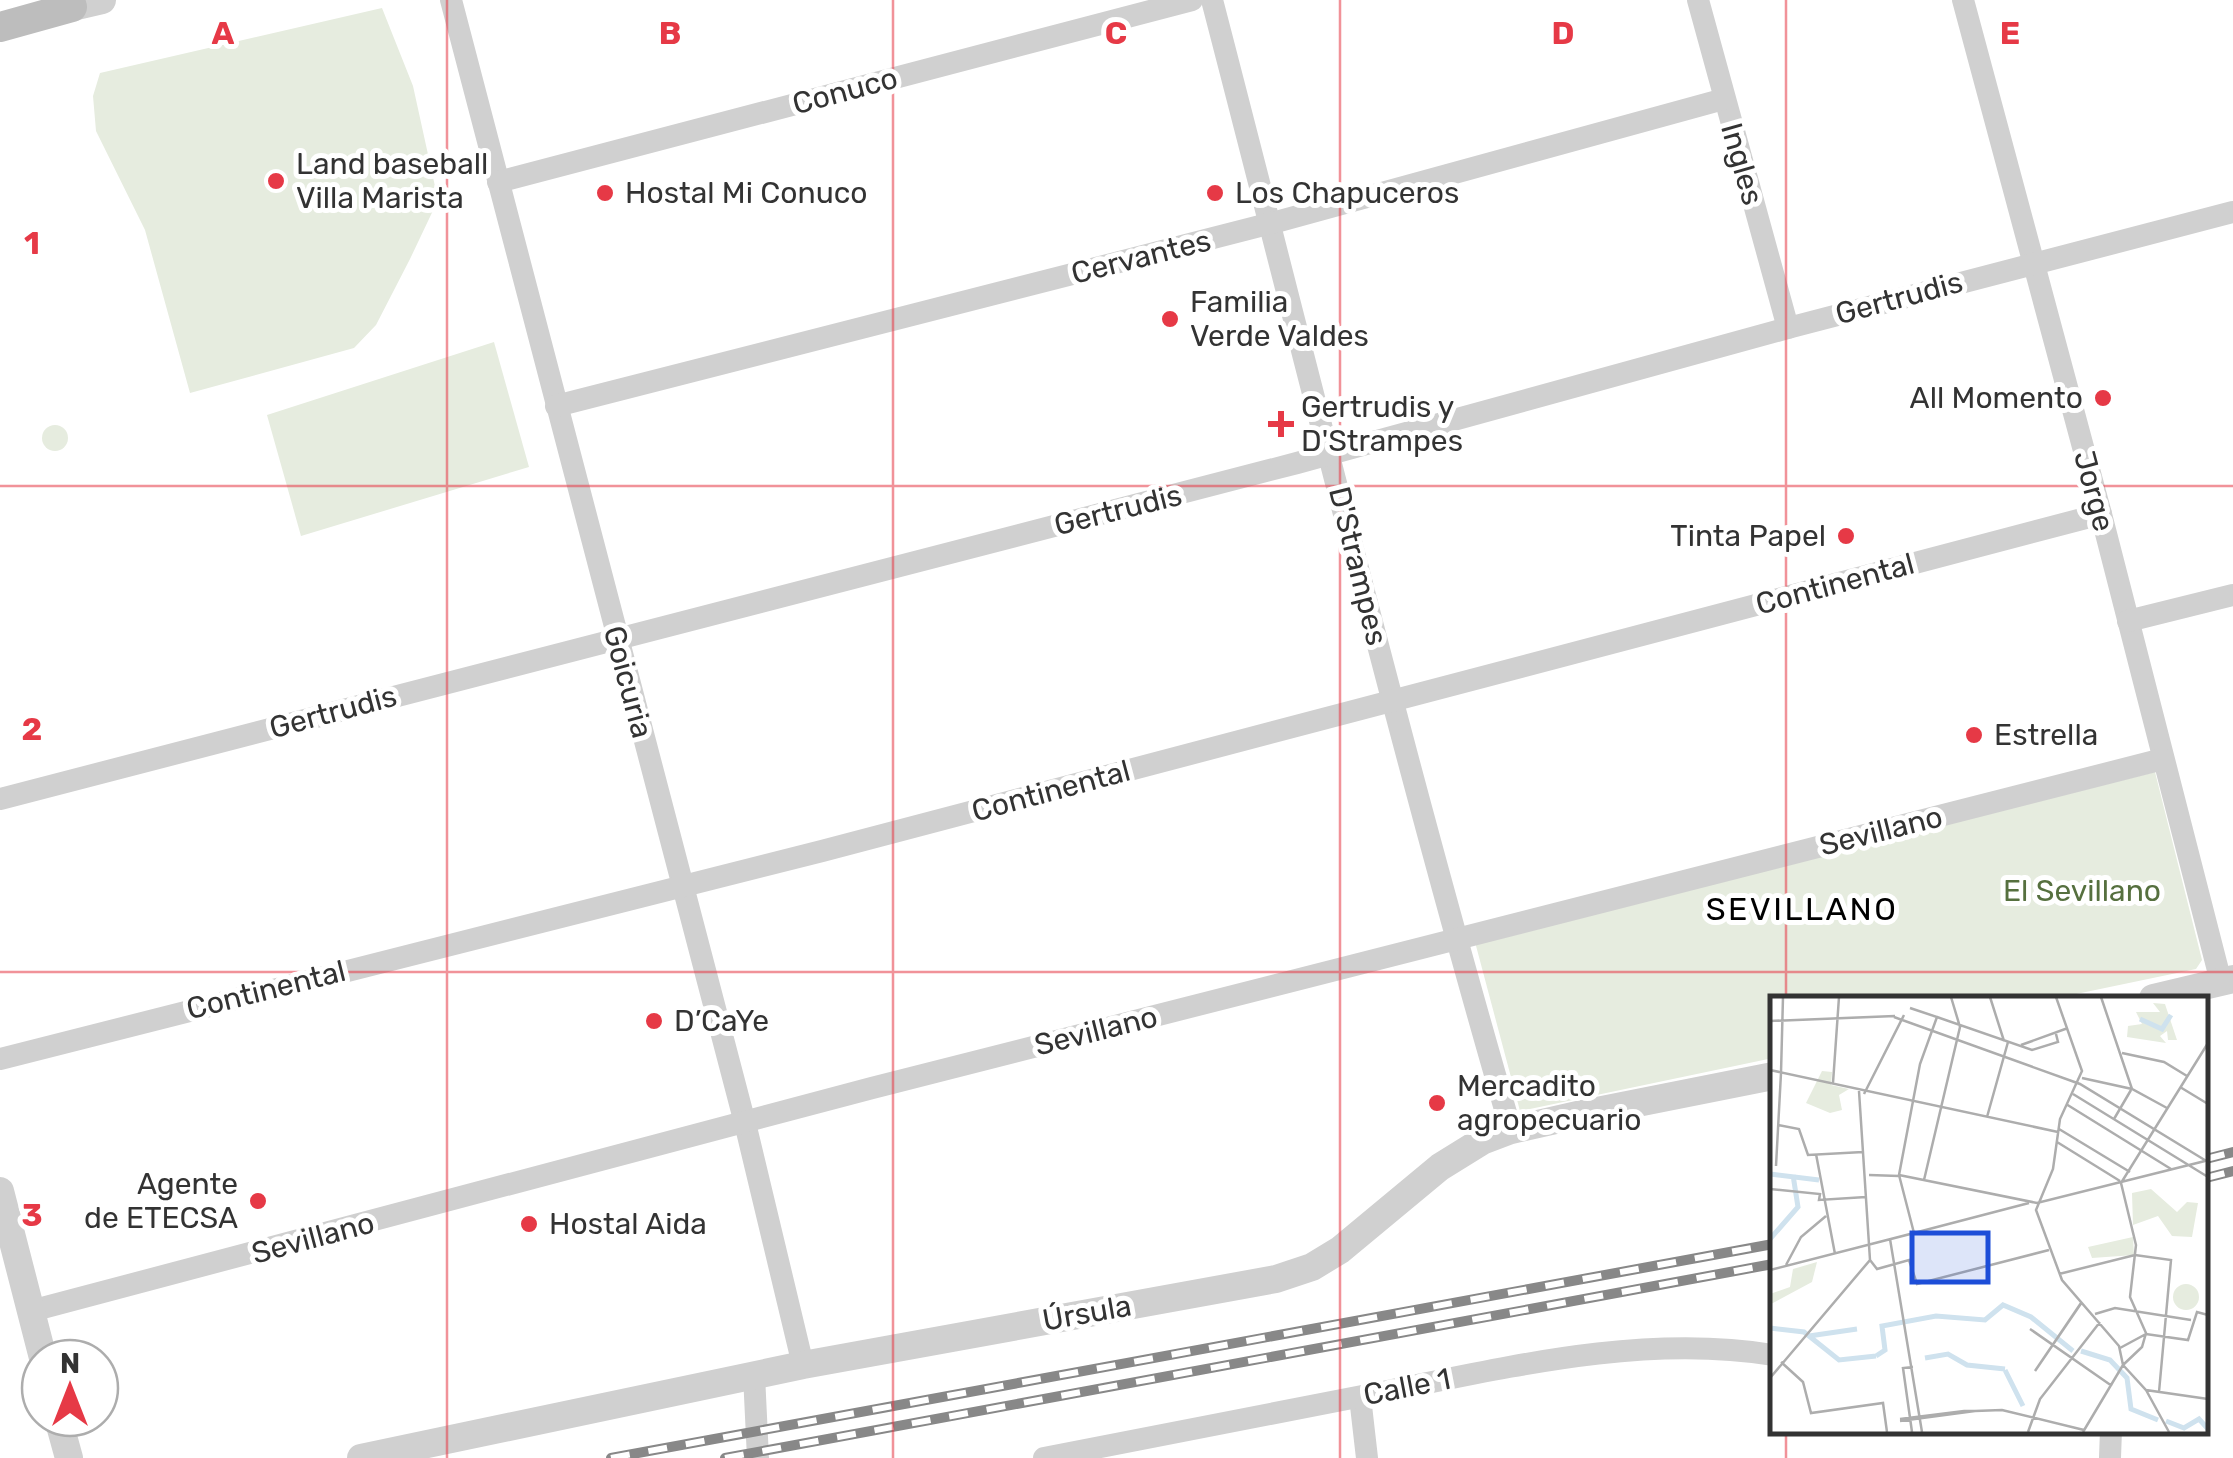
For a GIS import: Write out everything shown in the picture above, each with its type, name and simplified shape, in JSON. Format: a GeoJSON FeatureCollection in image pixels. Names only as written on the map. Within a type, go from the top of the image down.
{"type":"FeatureCollection","features":[{"type":"Feature","properties":{"kind":"main road"},"geometry":{"type":"LineString","coordinates":[[0,27],[81,2]]}},
{"type":"Feature","properties":{"kind":"street","name":"Goicuria"},"geometry":{"type":"LineString","coordinates":[[452,0],[745,1123],[803,1365]]}},
{"type":"Feature","properties":{"kind":"street","name":"Conuco"},"geometry":{"type":"LineString","coordinates":[[498,182],[1192,0]]}},
{"type":"Feature","properties":{"kind":"street","name":"D'Strampes"},"geometry":{"type":"LineString","coordinates":[[1212,0],[1392,701],[1511,1130]]}},
{"type":"Feature","properties":{"kind":"street","name":"Ingles"},"geometry":{"type":"LineString","coordinates":[[1698,0],[1788,328]]}},
{"type":"Feature","properties":{"kind":"street","name":"Jorge"},"geometry":{"type":"LineString","coordinates":[[1963,0],[2163,759],[2227,981]]}},
{"type":"Feature","properties":{"kind":"street","name":"Cervantes"},"geometry":{"type":"LineString","coordinates":[[556,406],[1272,223],[1724,98]]}},
{"type":"Feature","properties":{"kind":"street","name":"Gertrudis"},"geometry":{"type":"LineString","coordinates":[[0,799],[1330,454],[1788,328],[2233,212]]}},
{"type":"Feature","properties":{"kind":"street","name":"Continental"},"geometry":{"type":"LineString","coordinates":[[0,1059],[681,886],[2100,514]]}},
{"type":"Feature","properties":{"kind":"street"},"geometry":{"type":"LineString","coordinates":[[2128,621],[2233,594]]}},
{"type":"Feature","properties":{"kind":"street","name":"Sevillano"},"geometry":{"type":"LineString","coordinates":[[31,1311],[1455,938],[2163,759]]}},
{"type":"Feature","properties":{"kind":"street"},"geometry":{"type":"LineString","coordinates":[[2163,996],[2227,981]]}},
{"type":"Feature","properties":{"kind":"street","name":"Úrsula"},"geometry":{"type":"LineString","coordinates":[[360,1458],[803,1365],[1276,1279],[1312,1267],[1340,1250],[1440,1167],[1482,1141],[1511,1130],[1770,1077]]}},
{"type":"Feature","properties":{"kind":"street"},"geometry":{"type":"LineString","coordinates":[[0,1191],[38,1338]]}},
{"type":"Feature","properties":{"kind":"street","name":"Calle 1"},"geometry":{"type":"LineString","coordinates":[[1044,1458],[1360,1396],[1621,1351],[1734,1348],[1770,1354]]}},
{"type":"Feature","properties":{"kind":"street"},"geometry":{"type":"LineString","coordinates":[[754,1375],[758,1458]]}},
{"type":"Feature","properties":{"kind":"street"},"geometry":{"type":"LineString","coordinates":[[1360,1396],[1367,1458]]}},
{"type":"Feature","properties":{"kind":"street"},"geometry":{"type":"LineString","coordinates":[[2110,1458],[2111,1433]]}},
{"type":"Feature","properties":{"kind":"green space","name":"Land baseball Villa Marista"},"geometry":{"type":"Polygon","coordinates":[[[382,8],[413,86],[438,200],[410,259],[376,325],[354,348],[190,393],[145,230],[96,131],[93,96],[100,73],[382,8]]]}},
{"type":"Feature","properties":{"kind":"green space"},"geometry":{"type":"Polygon","coordinates":[[[494,342],[529,467],[301,536],[267,415],[494,342]]]}},
{"type":"Feature","properties":{"kind":"green space"},"geometry":{"type":"Polygon","coordinates":[[[55,425],[64,429],[68,438],[64,447],[55,451],[46,447],[42,438],[46,429],[55,425]]]}},
{"type":"Feature","properties":{"kind":"green space","name":"El Sevillano"},"geometry":{"type":"Polygon","coordinates":[[[2155,772],[2202,960],[2196,969],[2067,996],[1770,996],[1770,1059],[1520,1111],[1475,942],[2155,772]]]}},
{"type":"Feature","properties":{"kind":"railway"},"geometry":{"type":"LineString","coordinates":[[2208,1158],[2233,1152]]}},
{"type":"Feature","properties":{"kind":"railway"},"geometry":{"type":"LineString","coordinates":[[2208,1177],[2233,1171]]}},
{"type":"Feature","properties":{"kind":"railway"},"geometry":{"type":"LineString","coordinates":[[611,1458],[1770,1245]]}},
{"type":"Feature","properties":{"kind":"railway"},"geometry":{"type":"LineString","coordinates":[[725,1458],[1770,1265]]}},
{"type":"Feature","properties":{"kind":"place","name":"Land baseball Villa Marista"},"geometry":{"type":"Point","coordinates":[276,181]}},
{"type":"Feature","properties":{"kind":"place","name":"Hostal Mi Conuco"},"geometry":{"type":"Point","coordinates":[605,193]}},
{"type":"Feature","properties":{"kind":"place","name":"Los Chapuceros"},"geometry":{"type":"Point","coordinates":[1215,193]}},
{"type":"Feature","properties":{"kind":"place","name":"Familia Verde Valdes"},"geometry":{"type":"Point","coordinates":[1170,319]}},
{"type":"Feature","properties":{"kind":"place","name":"All Momento"},"geometry":{"type":"Point","coordinates":[2103,398]}},
{"type":"Feature","properties":{"kind":"place","name":"Gertrudis y D'Strampes"},"geometry":{"type":"Point","coordinates":[1281,424]}},
{"type":"Feature","properties":{"kind":"place","name":"Tinta Papel"},"geometry":{"type":"Point","coordinates":[1846,536]}},
{"type":"Feature","properties":{"kind":"place","name":"Estrella"},"geometry":{"type":"Point","coordinates":[1974,735]}},
{"type":"Feature","properties":{"kind":"place","name":"D’CaYe"},"geometry":{"type":"Point","coordinates":[654,1021]}},
{"type":"Feature","properties":{"kind":"place","name":"Mercadito agropecuario"},"geometry":{"type":"Point","coordinates":[1437,1103]}},
{"type":"Feature","properties":{"kind":"place","name":"Agente de ETECSA"},"geometry":{"type":"Point","coordinates":[258,1201]}},
{"type":"Feature","properties":{"kind":"place","name":"Hostal Aida"},"geometry":{"type":"Point","coordinates":[529,1224]}},
{"type":"Feature","properties":{"kind":"district","name":"SEVILLANO"},"geometry":{"type":"Point","coordinates":[1802,909]}}]}
